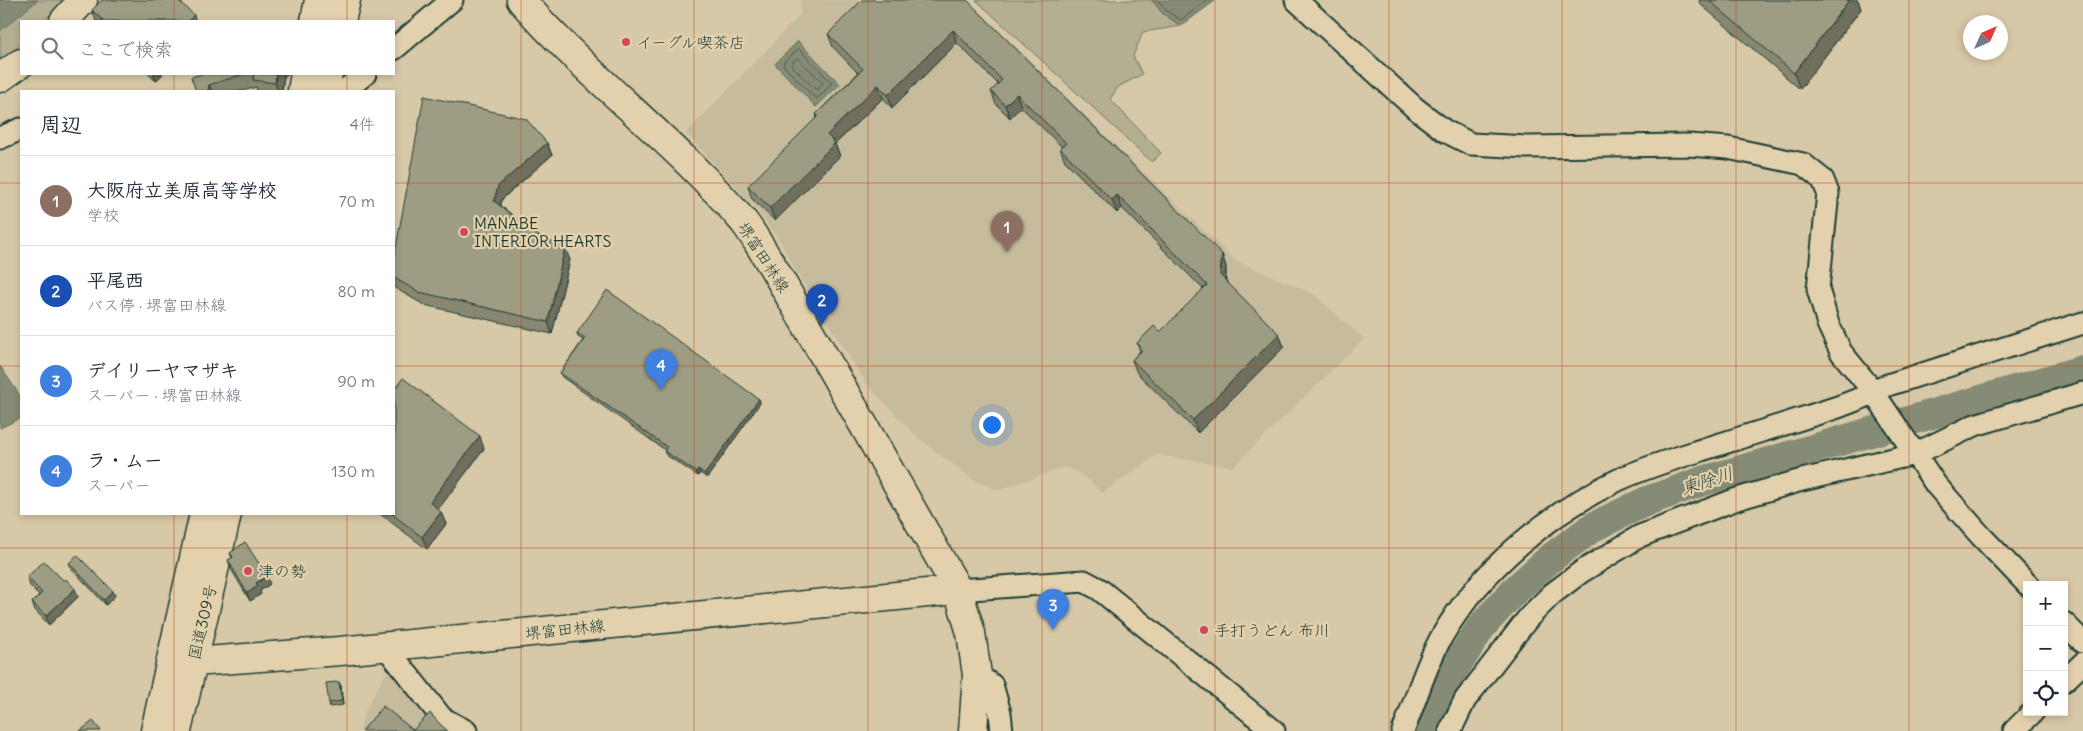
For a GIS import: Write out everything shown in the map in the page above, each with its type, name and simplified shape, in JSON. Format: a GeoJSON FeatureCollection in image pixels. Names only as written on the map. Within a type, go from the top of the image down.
{"type":"FeatureCollection","features":[{"type":"Feature","properties":{"kind":"main road"},"geometry":{"type":"LineString","coordinates":[[65,20],[83,0]]}},
{"type":"Feature","properties":{"kind":"main road"},"geometry":{"type":"LineString","coordinates":[[315,20],[320,0]]}},
{"type":"Feature","properties":{"kind":"main road"},"geometry":{"type":"LineString","coordinates":[[340,20],[346,0]]}},
{"type":"Feature","properties":{"kind":"main road","name":"堺富田林線"},"geometry":{"type":"LineString","coordinates":[[521,0],[550,33],[693,168],[745,224],[772,267],[958,590],[971,633],[977,675],[973,731]]}},
{"type":"Feature","properties":{"kind":"main road"},"geometry":{"type":"LineString","coordinates":[[0,78],[20,64]]}},
{"type":"Feature","properties":{"kind":"main road"},"geometry":{"type":"LineString","coordinates":[[302,90],[305,75]]}},
{"type":"Feature","properties":{"kind":"main road"},"geometry":{"type":"LineString","coordinates":[[324,90],[328,75]]}},
{"type":"Feature","properties":{"kind":"main road","name":"国道309号"},"geometry":{"type":"LineString","coordinates":[[177,731],[182,660],[204,515]]}},
{"type":"Feature","properties":{"kind":"main road","name":"国道309号"},"geometry":{"type":"LineString","coordinates":[[155,731],[182,660],[227,515]]}},
{"type":"Feature","properties":{"kind":"main road","name":"堺富田林線"},"geometry":{"type":"LineString","coordinates":[[182,660],[385,646],[958,590]]}},
{"type":"Feature","properties":{"kind":"street"},"geometry":{"type":"LineString","coordinates":[[395,48],[452,0]]}},
{"type":"Feature","properties":{"kind":"street"},"geometry":{"type":"LineString","coordinates":[[1296,0],[1415,108],[1445,131],[1471,144],[1527,147],[1689,145],[1728,148],[1803,164],[1823,180],[1828,192],[1818,289],[1841,352],[1875,394],[1936,485],[2024,581]]}},
{"type":"Feature","properties":{"kind":"street"},"geometry":{"type":"LineString","coordinates":[[345,90],[364,75]]}},
{"type":"Feature","properties":{"kind":"street"},"geometry":{"type":"LineString","coordinates":[[0,138],[20,129]]}},
{"type":"Feature","properties":{"kind":"street"},"geometry":{"type":"LineString","coordinates":[[1403,731],[1441,638],[1459,610],[1485,578],[1534,533],[1574,505],[1618,480],[1663,462],[1838,407],[2083,322]]}},
{"type":"Feature","properties":{"kind":"street"},"geometry":{"type":"LineString","coordinates":[[1450,731],[1465,700],[1528,617],[1581,572],[1640,536],[1737,500],[1912,450],[1975,425],[2083,393]]}},
{"type":"Feature","properties":{"kind":"street"},"geometry":{"type":"LineString","coordinates":[[958,590],[1084,582],[1099,589],[1274,731]]}},
{"type":"Feature","properties":{"kind":"street"},"geometry":{"type":"LineString","coordinates":[[2067,626],[2083,642]]}},
{"type":"Feature","properties":{"kind":"street"},"geometry":{"type":"LineString","coordinates":[[385,646],[442,718],[466,731]]}},
{"type":"Feature","properties":{"kind":"street"},"geometry":{"type":"LineString","coordinates":[[2068,677],[2083,663]]}},
{"type":"Feature","properties":{"kind":"street"},"geometry":{"type":"LineString","coordinates":[[977,675],[992,685],[1000,713],[1002,731]]}},
{"type":"Feature","properties":{"kind":"street"},"geometry":{"type":"LineString","coordinates":[[2014,731],[2029,716]]}},
{"type":"Feature","properties":{"kind":"shaded area"},"geometry":{"type":"Polygon","coordinates":[[[0,0],[65,0],[45,20],[20,20],[20,45],[0,61],[0,0]]]}},
{"type":"Feature","properties":{"kind":"shaded area"},"geometry":{"type":"Polygon","coordinates":[[[801,0],[964,0],[1236,261],[1312,293],[1364,339],[1233,467],[1157,455],[1102,493],[1083,475],[1065,467],[999,490],[975,481],[918,438],[866,383],[797,273],[782,244],[757,210],[686,133],[800,15],[801,0]]]}},
{"type":"Feature","properties":{"kind":"shaded area"},"geometry":{"type":"Polygon","coordinates":[[[976,0],[1152,0],[1160,10],[1181,26],[1143,32],[1133,56],[1142,74],[1118,87],[1110,99],[1161,153],[1152,162],[976,0]]]}},
{"type":"Feature","properties":{"kind":"shaded area"},"geometry":{"type":"Polygon","coordinates":[[[389,668],[395,669],[451,731],[360,731],[365,710],[389,668]]]}},
{"type":"Feature","properties":{"kind":"water"},"geometry":{"type":"Polygon","coordinates":[[[0,0],[38,0],[0,31],[0,0]]]}},
{"type":"Feature","properties":{"kind":"water"},"geometry":{"type":"Polygon","coordinates":[[[1152,0],[1216,0],[1181,26],[1163,14],[1152,0]]]}},
{"type":"Feature","properties":{"kind":"water"},"geometry":{"type":"Polygon","coordinates":[[[798,41],[840,84],[816,107],[775,64],[798,41]]]}},
{"type":"Feature","properties":{"kind":"water"},"geometry":{"type":"Polygon","coordinates":[[[0,366],[20,396],[20,418],[0,428],[0,366]]]}},
{"type":"Feature","properties":{"kind":"building"},"geometry":{"type":"Polygon","coordinates":[[[102,0],[178,0],[194,15],[189,20],[103,20],[92,10],[102,0]]]}},
{"type":"Feature","properties":{"kind":"building"},"geometry":{"type":"Polygon","coordinates":[[[862,0],[967,0],[1222,254],[1220,275],[1279,334],[1193,420],[1132,360],[1143,349],[1137,343],[1154,326],[1160,332],[1207,285],[1117,195],[1112,200],[1060,148],[1066,143],[1017,94],[1005,105],[991,91],[1002,80],[953,30],[888,95],[878,85],[827,135],[835,143],[770,208],[748,186],[818,116],[816,114],[863,69],[828,34],[862,0]]]}},
{"type":"Feature","properties":{"kind":"building"},"geometry":{"type":"Polygon","coordinates":[[[1709,0],[1849,0],[1794,73],[1709,0]]]}},
{"type":"Feature","properties":{"kind":"building"},"geometry":{"type":"Polygon","coordinates":[[[198,75],[241,75],[209,85],[208,90],[196,90],[191,77],[198,75]]]}},
{"type":"Feature","properties":{"kind":"building"},"geometry":{"type":"Polygon","coordinates":[[[254,75],[276,75],[275,83],[253,80],[254,75]]]}},
{"type":"Feature","properties":{"kind":"building","name":"MANABE INTERIOR HEARTS"},"geometry":{"type":"Polygon","coordinates":[[[424,96],[526,119],[547,143],[498,186],[494,201],[541,238],[565,247],[548,322],[419,292],[395,279],[395,253],[424,96]]]}},
{"type":"Feature","properties":{"kind":"building"},"geometry":{"type":"Polygon","coordinates":[[[607,290],[759,399],[705,474],[698,469],[696,472],[664,451],[667,447],[560,373],[585,338],[577,333],[607,290]]]}},
{"type":"Feature","properties":{"kind":"building"},"geometry":{"type":"Polygon","coordinates":[[[403,378],[480,436],[430,502],[441,512],[422,537],[393,515],[395,515],[395,389],[403,378]]]}},
{"type":"Feature","properties":{"kind":"building"},"geometry":{"type":"Polygon","coordinates":[[[245,542],[267,576],[256,583],[258,586],[247,593],[228,560],[233,557],[230,553],[245,542]]]}},
{"type":"Feature","properties":{"kind":"building"},"geometry":{"type":"Polygon","coordinates":[[[77,555],[113,591],[104,600],[69,563],[77,555]]]}},
{"type":"Feature","properties":{"kind":"building"},"geometry":{"type":"Polygon","coordinates":[[[44,561],[75,589],[46,616],[32,602],[42,593],[27,577],[44,561]]]}},
{"type":"Feature","properties":{"kind":"building"},"geometry":{"type":"Polygon","coordinates":[[[339,682],[342,701],[329,703],[326,683],[339,682]]]}},
{"type":"Feature","properties":{"kind":"building"},"geometry":{"type":"Polygon","coordinates":[[[383,706],[413,730],[430,713],[448,731],[362,731],[383,706]]]}},
{"type":"Feature","properties":{"kind":"building"},"geometry":{"type":"Polygon","coordinates":[[[93,721],[101,731],[80,731],[93,721]]]}},
{"type":"Feature","properties":{"kind":"waterway","name":"東除川"},"geometry":{"type":"LineString","coordinates":[[1427,731],[1452,672],[1482,626],[1513,592],[1552,557],[1593,527],[1647,501],[1700,482],[2083,370]]}},
{"type":"Feature","properties":{"kind":"place","name":"イーグル喫茶店"},"geometry":{"type":"Point","coordinates":[626,42]}},
{"type":"Feature","properties":{"kind":"place","name":"MANABE INTERIOR HEARTS"},"geometry":{"type":"Point","coordinates":[464,232]}},
{"type":"Feature","properties":{"kind":"place","name":"大阪府立美原高等学校"},"geometry":{"type":"Point","coordinates":[1007,252]}},
{"type":"Feature","properties":{"kind":"place","name":"平尾西"},"geometry":{"type":"Point","coordinates":[822,325]}},
{"type":"Feature","properties":{"kind":"place","name":"ラ・ムー"},"geometry":{"type":"Point","coordinates":[661,390]}},
{"type":"Feature","properties":{"kind":"place","name":"津の勢"},"geometry":{"type":"Point","coordinates":[248,571]}},
{"type":"Feature","properties":{"kind":"place","name":"デイリーヤマザキ"},"geometry":{"type":"Point","coordinates":[1053,630]}},
{"type":"Feature","properties":{"kind":"place","name":"手打うどん 布川"},"geometry":{"type":"Point","coordinates":[1204,630]}}]}
